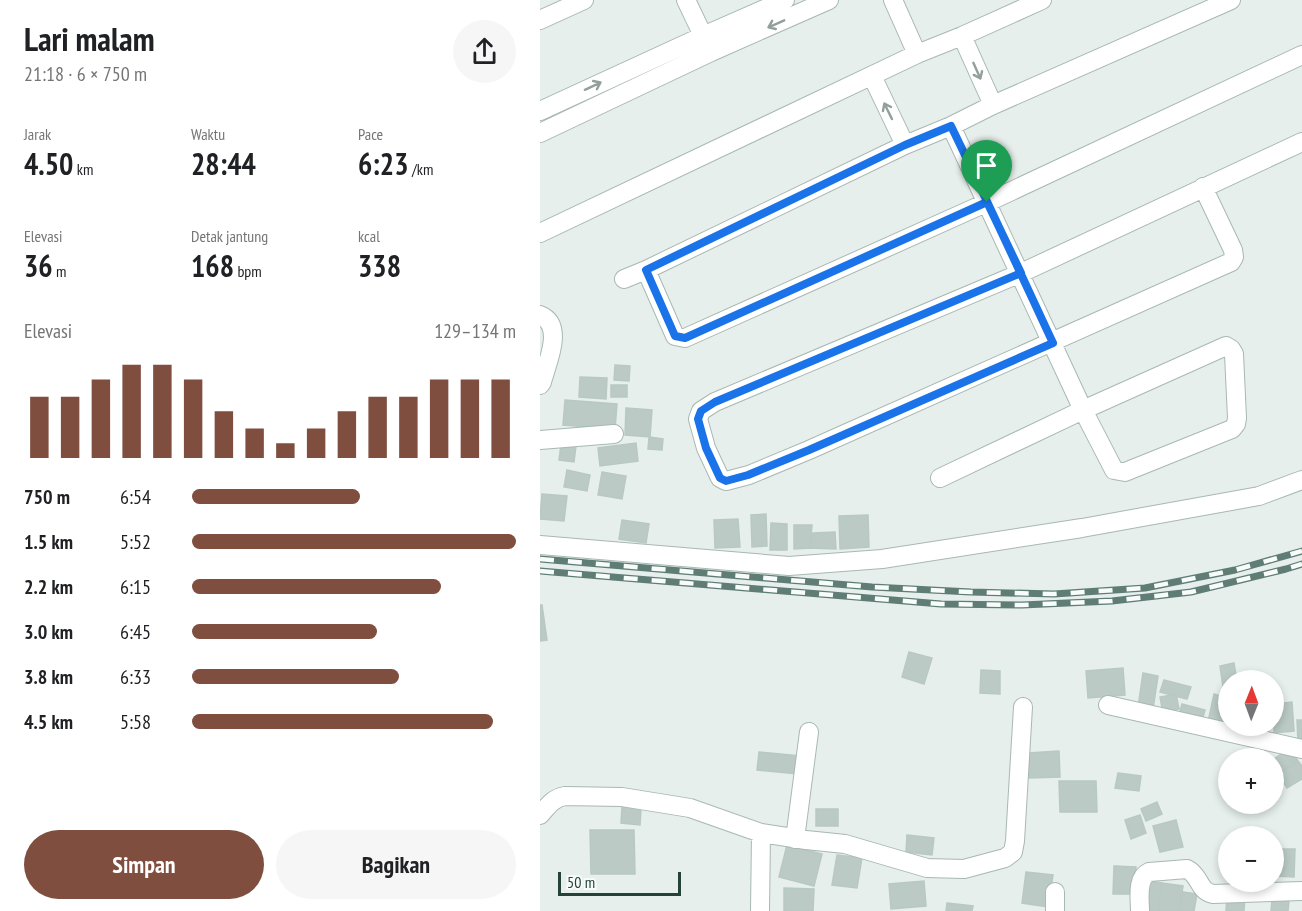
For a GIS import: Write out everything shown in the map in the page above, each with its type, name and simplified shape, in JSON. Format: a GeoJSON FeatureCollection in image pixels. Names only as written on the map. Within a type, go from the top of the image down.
{"type":"FeatureCollection","features":[{"type":"Feature","properties":{"kind":"street"},"geometry":{"type":"LineString","coordinates":[[540,20],[584,0]]}},
{"type":"Feature","properties":{"kind":"street"},"geometry":{"type":"LineString","coordinates":[[686,0],[707,44]]}},
{"type":"Feature","properties":{"kind":"street"},"geometry":{"type":"LineString","coordinates":[[540,133],[785,0]]}},
{"type":"Feature","properties":{"kind":"street"},"geometry":{"type":"LineString","coordinates":[[540,111],[707,44],[830,0]]}},
{"type":"Feature","properties":{"kind":"street"},"geometry":{"type":"LineString","coordinates":[[893,0],[917,54]]}},
{"type":"Feature","properties":{"kind":"street"},"geometry":{"type":"LineString","coordinates":[[540,232],[917,54],[1042,0]]}},
{"type":"Feature","properties":{"kind":"street"},"geometry":{"type":"LineString","coordinates":[[624,279],[905,145],[1231,0]]}},
{"type":"Feature","properties":{"kind":"street"},"geometry":{"type":"LineString","coordinates":[[962,36],[993,105]]}},
{"type":"Feature","properties":{"kind":"street"},"geometry":{"type":"LineString","coordinates":[[646,270],[675,336],[685,338],[987,202],[1302,55]]}},
{"type":"Feature","properties":{"kind":"street"},"geometry":{"type":"LineString","coordinates":[[872,76],[905,145]]}},
{"type":"Feature","properties":{"kind":"street"},"geometry":{"type":"LineString","coordinates":[[940,478],[1083,410],[1226,346],[1232,349],[1234,354],[1237,418],[1232,429],[1125,472],[1114,470],[1083,410],[951,126]]}},
{"type":"Feature","properties":{"kind":"street"},"geometry":{"type":"LineString","coordinates":[[1203,187],[1233,250],[1234,257],[1231,262],[809,450],[748,475],[726,481],[720,478],[706,448],[698,419],[701,411],[715,402],[1021,273],[1203,187],[1302,142]]}},
{"type":"Feature","properties":{"kind":"street"},"geometry":{"type":"LineString","coordinates":[[540,315],[548,319],[554,337],[540,385]]}},
{"type":"Feature","properties":{"kind":"street"},"geometry":{"type":"LineString","coordinates":[[540,440],[614,434]]}},
{"type":"Feature","properties":{"kind":"street"},"geometry":{"type":"LineString","coordinates":[[540,544],[789,566],[870,560],[1082,528],[1259,496],[1302,480]]}},
{"type":"Feature","properties":{"kind":"street"},"geometry":{"type":"LineString","coordinates":[[1108,705],[1302,749]]}},
{"type":"Feature","properties":{"kind":"street"},"geometry":{"type":"LineString","coordinates":[[540,815],[558,797],[622,798],[690,808],[761,833],[845,844],[927,868],[964,869],[1005,858],[1013,852],[1023,707]]}},
{"type":"Feature","properties":{"kind":"street"},"geometry":{"type":"LineString","coordinates":[[795,839],[809,732]]}},
{"type":"Feature","properties":{"kind":"street"},"geometry":{"type":"LineString","coordinates":[[760,911],[761,833]]}},
{"type":"Feature","properties":{"kind":"street"},"geometry":{"type":"LineString","coordinates":[[1140,911],[1141,880],[1144,874],[1149,872],[1187,869],[1196,874],[1202,889],[1213,894],[1302,891]]}},
{"type":"Feature","properties":{"kind":"street"},"geometry":{"type":"LineString","coordinates":[[1055,892],[1055,911]]}},
{"type":"Feature","properties":{"kind":"building"},"geometry":{"type":"Polygon","coordinates":[[[615,365],[630,366],[629,381],[614,380],[615,365]]]}},
{"type":"Feature","properties":{"kind":"building"},"geometry":{"type":"Polygon","coordinates":[[[580,377],[607,378],[606,399],[579,397],[580,377]]]}},
{"type":"Feature","properties":{"kind":"building"},"geometry":{"type":"Polygon","coordinates":[[[611,385],[627,385],[627,397],[611,397],[611,385]]]}},
{"type":"Feature","properties":{"kind":"building"},"geometry":{"type":"Polygon","coordinates":[[[565,400],[617,404],[615,429],[563,425],[565,400]]]}},
{"type":"Feature","properties":{"kind":"building"},"geometry":{"type":"Polygon","coordinates":[[[626,408],[652,410],[650,437],[625,435],[626,408]]]}},
{"type":"Feature","properties":{"kind":"building"},"geometry":{"type":"Polygon","coordinates":[[[649,437],[663,439],[662,450],[648,449],[649,437]]]}},
{"type":"Feature","properties":{"kind":"building"},"geometry":{"type":"Polygon","coordinates":[[[636,443],[638,461],[600,466],[598,448],[636,443]]]}},
{"type":"Feature","properties":{"kind":"building"},"geometry":{"type":"Polygon","coordinates":[[[561,445],[576,446],[574,462],[559,460],[561,445]]]}},
{"type":"Feature","properties":{"kind":"building"},"geometry":{"type":"Polygon","coordinates":[[[567,470],[590,475],[587,491],[564,487],[567,470]]]}},
{"type":"Feature","properties":{"kind":"building"},"geometry":{"type":"Polygon","coordinates":[[[602,472],[626,476],[622,499],[598,495],[602,472]]]}},
{"type":"Feature","properties":{"kind":"building"},"geometry":{"type":"Polygon","coordinates":[[[542,494],[567,496],[564,521],[540,519],[542,494]]]}},
{"type":"Feature","properties":{"kind":"building"},"geometry":{"type":"Polygon","coordinates":[[[766,514],[767,546],[752,547],[751,515],[766,514]]]}},
{"type":"Feature","properties":{"kind":"building"},"geometry":{"type":"Polygon","coordinates":[[[868,515],[869,547],[840,549],[839,516],[868,515]]]}},
{"type":"Feature","properties":{"kind":"building"},"geometry":{"type":"Polygon","coordinates":[[[738,519],[740,547],[715,548],[714,520],[738,519]]]}},
{"type":"Feature","properties":{"kind":"building"},"geometry":{"type":"Polygon","coordinates":[[[622,520],[649,524],[646,543],[619,539],[622,520]]]}},
{"type":"Feature","properties":{"kind":"building"},"geometry":{"type":"Polygon","coordinates":[[[771,523],[787,524],[787,550],[770,550],[771,523]]]}},
{"type":"Feature","properties":{"kind":"building"},"geometry":{"type":"Polygon","coordinates":[[[794,525],[812,525],[810,548],[794,549],[794,525]]]}},
{"type":"Feature","properties":{"kind":"building"},"geometry":{"type":"Polygon","coordinates":[[[835,532],[836,549],[810,548],[813,533],[835,532]]]}},
{"type":"Feature","properties":{"kind":"building"},"geometry":{"type":"Polygon","coordinates":[[[540,605],[542,605],[547,640],[540,641],[540,605]]]}},
{"type":"Feature","properties":{"kind":"building"},"geometry":{"type":"Polygon","coordinates":[[[909,652],[932,658],[924,684],[902,677],[909,652]]]}},
{"type":"Feature","properties":{"kind":"building"},"geometry":{"type":"Polygon","coordinates":[[[1234,663],[1235,670],[1221,670],[1220,666],[1234,663]]]}},
{"type":"Feature","properties":{"kind":"building"},"geometry":{"type":"Polygon","coordinates":[[[1123,668],[1125,695],[1088,698],[1086,671],[1123,668]]]}},
{"type":"Feature","properties":{"kind":"building"},"geometry":{"type":"Polygon","coordinates":[[[981,670],[1000,671],[1000,694],[980,693],[981,670]]]}},
{"type":"Feature","properties":{"kind":"building"},"geometry":{"type":"Polygon","coordinates":[[[1143,673],[1158,676],[1153,709],[1138,707],[1143,673]]]}},
{"type":"Feature","properties":{"kind":"building"},"geometry":{"type":"Polygon","coordinates":[[[1164,680],[1191,687],[1187,699],[1160,692],[1164,680]]]}},
{"type":"Feature","properties":{"kind":"building"},"geometry":{"type":"Polygon","coordinates":[[[1176,694],[1179,709],[1163,713],[1160,697],[1176,694]]]}},
{"type":"Feature","properties":{"kind":"building"},"geometry":{"type":"Polygon","coordinates":[[[1214,694],[1218,695],[1218,724],[1208,722],[1214,694]]]}},
{"type":"Feature","properties":{"kind":"building"},"geometry":{"type":"Polygon","coordinates":[[[1292,702],[1294,731],[1284,732],[1284,703],[1292,702]]]}},
{"type":"Feature","properties":{"kind":"building"},"geometry":{"type":"Polygon","coordinates":[[[1182,704],[1205,710],[1201,724],[1178,719],[1182,704]]]}},
{"type":"Feature","properties":{"kind":"building"},"geometry":{"type":"Polygon","coordinates":[[[1297,720],[1302,720],[1302,742],[1298,742],[1297,720]]]}},
{"type":"Feature","properties":{"kind":"building"},"geometry":{"type":"Polygon","coordinates":[[[1290,748],[1298,761],[1284,770],[1284,752],[1290,748]]]}},
{"type":"Feature","properties":{"kind":"building"},"geometry":{"type":"Polygon","coordinates":[[[1059,751],[1060,777],[1029,778],[1028,753],[1059,751]]]}},
{"type":"Feature","properties":{"kind":"building"},"geometry":{"type":"Polygon","coordinates":[[[759,752],[800,756],[798,774],[757,770],[759,752]]]}},
{"type":"Feature","properties":{"kind":"building"},"geometry":{"type":"Polygon","coordinates":[[[1298,761],[1302,766],[1302,779],[1287,788],[1284,783],[1284,770],[1298,761]]]}},
{"type":"Feature","properties":{"kind":"building"},"geometry":{"type":"Polygon","coordinates":[[[1118,773],[1141,776],[1139,791],[1115,788],[1118,773]]]}},
{"type":"Feature","properties":{"kind":"building"},"geometry":{"type":"Polygon","coordinates":[[[1059,781],[1096,781],[1097,812],[1060,812],[1059,781]]]}},
{"type":"Feature","properties":{"kind":"building"},"geometry":{"type":"Polygon","coordinates":[[[1157,802],[1162,814],[1146,821],[1141,809],[1157,802]]]}},
{"type":"Feature","properties":{"kind":"building"},"geometry":{"type":"Polygon","coordinates":[[[622,806],[641,808],[640,825],[621,823],[622,806]]]}},
{"type":"Feature","properties":{"kind":"building"},"geometry":{"type":"Polygon","coordinates":[[[816,809],[838,809],[838,826],[816,826],[816,809]]]}},
{"type":"Feature","properties":{"kind":"building"},"geometry":{"type":"Polygon","coordinates":[[[1140,815],[1146,833],[1131,839],[1125,820],[1140,815]]]}},
{"type":"Feature","properties":{"kind":"building"},"geometry":{"type":"Polygon","coordinates":[[[1176,820],[1183,847],[1160,852],[1153,826],[1176,820]]]}},
{"type":"Feature","properties":{"kind":"building"},"geometry":{"type":"Polygon","coordinates":[[[590,830],[634,830],[635,874],[591,874],[590,830]]]}},
{"type":"Feature","properties":{"kind":"building"},"geometry":{"type":"Polygon","coordinates":[[[907,835],[934,838],[932,855],[906,852],[907,835]]]}},
{"type":"Feature","properties":{"kind":"building"},"geometry":{"type":"Polygon","coordinates":[[[787,845],[822,854],[814,886],[779,877],[787,845]]]}},
{"type":"Feature","properties":{"kind":"building"},"geometry":{"type":"Polygon","coordinates":[[[1284,849],[1295,849],[1294,877],[1284,876],[1284,849]]]}},
{"type":"Feature","properties":{"kind":"building"},"geometry":{"type":"Polygon","coordinates":[[[837,855],[862,858],[857,888],[832,885],[837,855]]]}},
{"type":"Feature","properties":{"kind":"building"},"geometry":{"type":"Polygon","coordinates":[[[1114,866],[1136,867],[1135,894],[1113,894],[1114,866]]]}},
{"type":"Feature","properties":{"kind":"building"},"geometry":{"type":"Polygon","coordinates":[[[1026,872],[1053,875],[1048,907],[1022,903],[1026,872]]]}},
{"type":"Feature","properties":{"kind":"building"},"geometry":{"type":"Polygon","coordinates":[[[924,881],[926,906],[891,909],[889,884],[924,881]]]}},
{"type":"Feature","properties":{"kind":"building"},"geometry":{"type":"Polygon","coordinates":[[[1149,881],[1162,883],[1158,911],[1146,910],[1149,881]]]}},
{"type":"Feature","properties":{"kind":"building"},"geometry":{"type":"Polygon","coordinates":[[[1162,883],[1183,886],[1179,911],[1158,911],[1162,883]]]}},
{"type":"Feature","properties":{"kind":"building"},"geometry":{"type":"Polygon","coordinates":[[[784,888],[814,889],[813,911],[784,911],[784,888]]]}},
{"type":"Feature","properties":{"kind":"building"},"geometry":{"type":"Polygon","coordinates":[[[1183,892],[1197,894],[1194,911],[1180,911],[1183,892]]]}},
{"type":"Feature","properties":{"kind":"building"},"geometry":{"type":"Polygon","coordinates":[[[1227,894],[1245,895],[1244,911],[1226,911],[1227,894]]]}},
{"type":"Feature","properties":{"kind":"building"},"geometry":{"type":"Polygon","coordinates":[[[1272,900],[1289,901],[1288,911],[1271,911],[1272,900]]]}},
{"type":"Feature","properties":{"kind":"building"},"geometry":{"type":"Polygon","coordinates":[[[947,903],[973,906],[972,911],[946,911],[947,903]]]}},
{"type":"Feature","properties":{"kind":"railway"},"geometry":{"type":"LineString","coordinates":[[540,559],[872,587],[1054,594],[1145,588],[1235,570],[1302,551]]}},
{"type":"Feature","properties":{"kind":"railway"},"geometry":{"type":"LineString","coordinates":[[540,571],[941,604],[1022,605],[1112,601],[1191,592],[1302,564]]}},
{"type":"Feature","properties":{"kind":"route"},"geometry":{"type":"LineString","coordinates":[[987,202],[685,338],[675,336],[646,270],[905,145],[951,126],[1021,273],[1053,343],[748,475],[726,481],[720,478],[706,448],[698,419],[701,411],[715,402],[1021,273],[987,202]]}}]}
